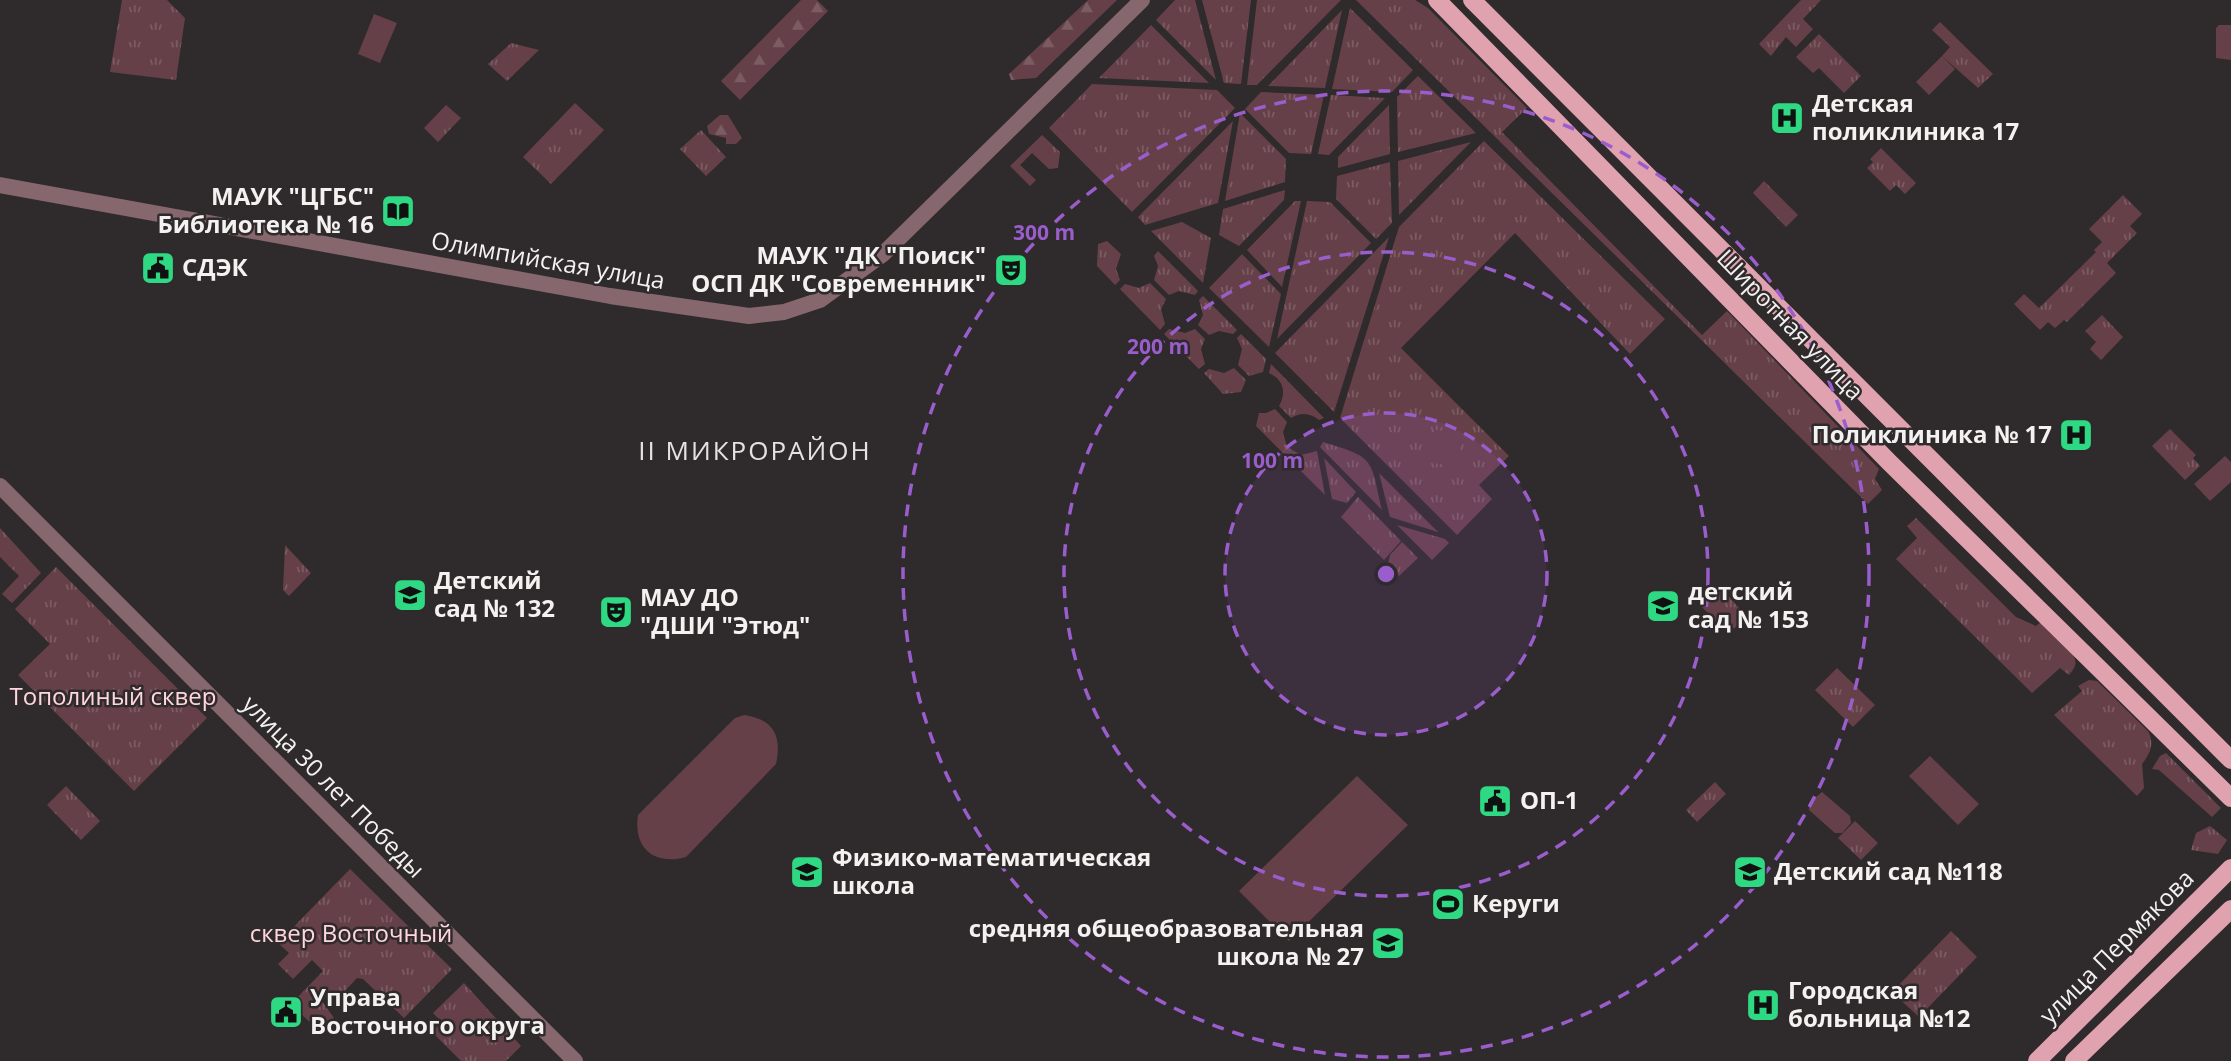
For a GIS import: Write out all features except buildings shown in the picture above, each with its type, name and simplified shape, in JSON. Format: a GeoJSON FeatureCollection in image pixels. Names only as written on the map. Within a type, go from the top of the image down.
{"type":"FeatureCollection","features":[{"type":"Feature","properties":{"kind":"main road","name":"Широтная улица"},"geometry":{"type":"LineString","coordinates":[[1437,0],[1890,463],[2231,798]]}},
{"type":"Feature","properties":{"kind":"main road","name":"Широтная улица"},"geometry":{"type":"LineString","coordinates":[[1472,0],[2231,760]]}},
{"type":"Feature","properties":{"kind":"main road","name":"улица Пермякова"},"geometry":{"type":"LineString","coordinates":[[2037,1061],[2231,868]]}},
{"type":"Feature","properties":{"kind":"main road","name":"улица Пермякова"},"geometry":{"type":"LineString","coordinates":[[2074,1061],[2231,909]]}},
{"type":"Feature","properties":{"kind":"street","name":"Олимпийская улица"},"geometry":{"type":"LineString","coordinates":[[0,185],[610,296],[749,316],[785,313],[820,300],[883,254],[1142,0]]}},
{"type":"Feature","properties":{"kind":"street","name":"улица 30 лет Победы"},"geometry":{"type":"LineString","coordinates":[[0,486],[575,1061]]}},
{"type":"Feature","properties":{"kind":"green space"},"geometry":{"type":"Polygon","coordinates":[[[122,0],[167,0],[185,18],[176,80],[110,72],[122,0]]]}},
{"type":"Feature","properties":{"kind":"green space"},"geometry":{"type":"Polygon","coordinates":[[[801,0],[817,0],[828,11],[740,100],[721,81],[801,0]]]}},
{"type":"Feature","properties":{"kind":"green space"},"geometry":{"type":"Polygon","coordinates":[[[1088,0],[1117,0],[1036,78],[1011,80],[1009,74],[1088,0]]]}},
{"type":"Feature","properties":{"kind":"green space"},"geometry":{"type":"Polygon","coordinates":[[[1175,0],[1195,0],[1216,80],[1156,20],[1175,0]]]}},
{"type":"Feature","properties":{"kind":"green space"},"geometry":{"type":"Polygon","coordinates":[[[1202,0],[1251,0],[1241,84],[1224,83],[1202,0]]]}},
{"type":"Feature","properties":{"kind":"green space"},"geometry":{"type":"Polygon","coordinates":[[[1257,0],[1341,0],[1257,85],[1247,85],[1257,0]]]}},
{"type":"Feature","properties":{"kind":"green space"},"geometry":{"type":"Polygon","coordinates":[[[1356,0],[1415,0],[1428,8],[1527,108],[1502,132],[1702,335],[1727,311],[1879,469],[1875,479],[1882,490],[1868,504],[1356,0]]]}},
{"type":"Feature","properties":{"kind":"green space"},"geometry":{"type":"Polygon","coordinates":[[[1801,0],[1821,0],[1803,19],[1813,29],[1796,47],[1786,37],[1771,56],[1759,44],[1801,0]]]}},
{"type":"Feature","properties":{"kind":"green space"},"geometry":{"type":"Polygon","coordinates":[[[1350,8],[1413,70],[1392,92],[1332,89],[1350,8]]]}},
{"type":"Feature","properties":{"kind":"green space"},"geometry":{"type":"Polygon","coordinates":[[[1342,10],[1325,88],[1268,86],[1342,10]]]}},
{"type":"Feature","properties":{"kind":"green space"},"geometry":{"type":"Polygon","coordinates":[[[374,14],[397,23],[380,63],[358,54],[374,14]]]}},
{"type":"Feature","properties":{"kind":"green space"},"geometry":{"type":"Polygon","coordinates":[[[1940,22],[1993,74],[1978,88],[1942,56],[1950,47],[1932,30],[1940,22]]]}},
{"type":"Feature","properties":{"kind":"green space"},"geometry":{"type":"Polygon","coordinates":[[[1151,25],[1209,83],[1099,78],[1151,25]]]}},
{"type":"Feature","properties":{"kind":"green space"},"geometry":{"type":"Polygon","coordinates":[[[2219,25],[2231,25],[2231,60],[2216,58],[2216,28],[2219,25]]]}},
{"type":"Feature","properties":{"kind":"green space"},"geometry":{"type":"Polygon","coordinates":[[[1819,34],[1861,76],[1844,93],[1819,68],[1813,73],[1796,57],[1819,34]]]}},
{"type":"Feature","properties":{"kind":"green space"},"geometry":{"type":"Polygon","coordinates":[[[511,43],[539,50],[507,81],[488,64],[511,43]]]}},
{"type":"Feature","properties":{"kind":"green space"},"geometry":{"type":"Polygon","coordinates":[[[1942,56],[1955,69],[1929,95],[1916,82],[1942,56]]]}},
{"type":"Feature","properties":{"kind":"green space"},"geometry":{"type":"Polygon","coordinates":[[[1418,76],[1476,133],[1398,152],[1397,97],[1418,76]]]}},
{"type":"Feature","properties":{"kind":"green space"},"geometry":{"type":"Polygon","coordinates":[[[1092,84],[1217,90],[1235,108],[1132,212],[1049,128],[1092,84]]]}},
{"type":"Feature","properties":{"kind":"green space"},"geometry":{"type":"Polygon","coordinates":[[[1261,92],[1324,95],[1311,154],[1289,153],[1245,109],[1261,92]]]}},
{"type":"Feature","properties":{"kind":"green space"},"geometry":{"type":"Polygon","coordinates":[[[1331,95],[1385,98],[1329,155],[1318,154],[1331,95]]]}},
{"type":"Feature","properties":{"kind":"green space"},"geometry":{"type":"Polygon","coordinates":[[[575,103],[604,130],[551,184],[523,157],[575,103]]]}},
{"type":"Feature","properties":{"kind":"green space"},"geometry":{"type":"Polygon","coordinates":[[[446,105],[461,118],[438,142],[424,128],[446,105]]]}},
{"type":"Feature","properties":{"kind":"green space"},"geometry":{"type":"Polygon","coordinates":[[[1389,105],[1390,154],[1338,168],[1338,157],[1389,105]]]}},
{"type":"Feature","properties":{"kind":"green space"},"geometry":{"type":"Polygon","coordinates":[[[1240,113],[1286,159],[1285,182],[1225,201],[1240,113]]]}},
{"type":"Feature","properties":{"kind":"green space"},"geometry":{"type":"Polygon","coordinates":[[[720,115],[728,115],[742,138],[736,144],[726,144],[726,138],[709,134],[707,126],[720,115]]]}},
{"type":"Feature","properties":{"kind":"green space"},"geometry":{"type":"Polygon","coordinates":[[[1233,121],[1218,203],[1145,225],[1138,217],[1233,121]]]}},
{"type":"Feature","properties":{"kind":"green space"},"geometry":{"type":"Polygon","coordinates":[[[701,130],[726,157],[706,176],[680,149],[701,130]]]}},
{"type":"Feature","properties":{"kind":"green space"},"geometry":{"type":"Polygon","coordinates":[[[1042,135],[1060,152],[1058,168],[1049,169],[1032,153],[1020,165],[1036,180],[1030,186],[1010,166],[1042,135]]]}},
{"type":"Feature","properties":{"kind":"green space"},"geometry":{"type":"Polygon","coordinates":[[[1484,141],[1665,319],[1630,354],[1515,233],[1401,348],[1509,456],[1479,485],[1492,499],[1457,535],[1340,418],[1399,227],[1484,141]]]}},
{"type":"Feature","properties":{"kind":"green space"},"geometry":{"type":"Polygon","coordinates":[[[1471,142],[1399,215],[1398,161],[1471,142]]]}},
{"type":"Feature","properties":{"kind":"green space"},"geometry":{"type":"Polygon","coordinates":[[[1881,148],[1916,183],[1905,194],[1896,185],[1890,191],[1867,168],[1873,162],[1870,159],[1881,148]]]}},
{"type":"Feature","properties":{"kind":"green space"},"geometry":{"type":"Polygon","coordinates":[[[1390,162],[1392,223],[1376,239],[1336,199],[1337,176],[1390,162]]]}},
{"type":"Feature","properties":{"kind":"green space"},"geometry":{"type":"Polygon","coordinates":[[[1764,181],[1798,215],[1786,227],[1753,193],[1764,181]]]}},
{"type":"Feature","properties":{"kind":"green space"},"geometry":{"type":"Polygon","coordinates":[[[1285,190],[1284,200],[1239,246],[1219,235],[1223,209],[1285,190]]]}},
{"type":"Feature","properties":{"kind":"green space"},"geometry":{"type":"Polygon","coordinates":[[[2123,195],[2142,214],[2130,226],[2137,233],[2107,263],[2116,273],[2067,322],[2064,320],[2055,328],[2048,322],[2040,330],[2014,304],[2024,294],[2039,308],[2096,252],[2094,250],[2102,242],[2089,229],[2123,195]]]}},
{"type":"Feature","properties":{"kind":"green space"},"geometry":{"type":"Polygon","coordinates":[[[1295,201],[1301,201],[1282,287],[1247,250],[1295,201]]]}},
{"type":"Feature","properties":{"kind":"green space"},"geometry":{"type":"Polygon","coordinates":[[[1307,201],[1330,202],[1371,243],[1277,339],[1307,201]]]}},
{"type":"Feature","properties":{"kind":"green space"},"geometry":{"type":"Polygon","coordinates":[[[1182,222],[1211,238],[1203,283],[1151,231],[1182,222]]]}},
{"type":"Feature","properties":{"kind":"green space"},"geometry":{"type":"Polygon","coordinates":[[[1389,237],[1334,412],[1275,353],[1389,237]]]}},
{"type":"Feature","properties":{"kind":"green space"},"geometry":{"type":"Polygon","coordinates":[[[1107,241],[1121,254],[1116,269],[1120,280],[1115,285],[1097,266],[1098,244],[1107,241]]]}},
{"type":"Feature","properties":{"kind":"green space"},"geometry":{"type":"Polygon","coordinates":[[[1158,251],[1198,291],[1195,295],[1179,291],[1169,295],[1154,280],[1158,266],[1154,256],[1158,251]]]}},
{"type":"Feature","properties":{"kind":"green space"},"geometry":{"type":"Polygon","coordinates":[[[1242,254],[1281,294],[1269,347],[1209,288],[1242,254]]]}},
{"type":"Feature","properties":{"kind":"green space"},"geometry":{"type":"Polygon","coordinates":[[[1150,283],[1166,299],[1161,309],[1165,324],[1160,330],[1120,289],[1125,284],[1139,288],[1150,283]]]}},
{"type":"Feature","properties":{"kind":"green space"},"geometry":{"type":"Polygon","coordinates":[[[1203,296],[1237,330],[1233,334],[1219,331],[1209,335],[1198,325],[1203,315],[1199,300],[1203,296]]]}},
{"type":"Feature","properties":{"kind":"green space"},"geometry":{"type":"Polygon","coordinates":[[[2102,315],[2123,337],[2101,360],[2090,349],[2096,342],[2085,331],[2102,315]]]}},
{"type":"Feature","properties":{"kind":"green space"},"geometry":{"type":"Polygon","coordinates":[[[1169,329],[1185,333],[1195,329],[1205,339],[1201,349],[1205,364],[1199,369],[1164,334],[1169,329]]]}},
{"type":"Feature","properties":{"kind":"green space"},"geometry":{"type":"Polygon","coordinates":[[[1241,334],[1266,359],[1263,372],[1249,376],[1238,365],[1242,349],[1237,338],[1241,334]]]}},
{"type":"Feature","properties":{"kind":"green space"},"geometry":{"type":"Polygon","coordinates":[[[1271,364],[1324,418],[1319,420],[1305,414],[1291,418],[1279,406],[1283,391],[1278,379],[1269,373],[1271,364]]]}},
{"type":"Feature","properties":{"kind":"green space"},"geometry":{"type":"Polygon","coordinates":[[[1234,368],[1246,380],[1241,392],[1223,394],[1204,373],[1209,369],[1224,373],[1234,368]]]}},
{"type":"Feature","properties":{"kind":"green space"},"geometry":{"type":"Polygon","coordinates":[[[1275,409],[1287,422],[1283,432],[1287,447],[1301,455],[1317,451],[1325,495],[1256,426],[1259,413],[1275,409]]]}},
{"type":"Feature","properties":{"kind":"green space"},"geometry":{"type":"Polygon","coordinates":[[[2170,429],[2196,455],[2193,458],[2200,466],[2185,480],[2152,446],[2170,429]]]}},
{"type":"Feature","properties":{"kind":"green space"},"geometry":{"type":"Polygon","coordinates":[[[1435,430],[1462,433],[1458,466],[1431,463],[1435,430]]]}},
{"type":"Feature","properties":{"kind":"green space"},"geometry":{"type":"Polygon","coordinates":[[[1323,442],[1353,452],[1368,462],[1382,510],[1320,447],[1323,442]]]}},
{"type":"Feature","properties":{"kind":"green space"},"geometry":{"type":"Polygon","coordinates":[[[2225,456],[2231,462],[2231,482],[2210,501],[2194,484],[2225,456]]]}},
{"type":"Feature","properties":{"kind":"green space"},"geometry":{"type":"Polygon","coordinates":[[[1324,458],[1356,492],[1347,503],[1332,499],[1324,458]]]}},
{"type":"Feature","properties":{"kind":"green space"},"geometry":{"type":"Polygon","coordinates":[[[1379,473],[1438,532],[1390,517],[1379,473]]]}},
{"type":"Feature","properties":{"kind":"green space"},"geometry":{"type":"Polygon","coordinates":[[[1358,497],[1401,541],[1384,560],[1341,517],[1358,497]]]}},
{"type":"Feature","properties":{"kind":"green space"},"geometry":{"type":"Polygon","coordinates":[[[1916,518],[2016,617],[2036,626],[2041,622],[2060,640],[2075,660],[2075,666],[2069,675],[2060,668],[2032,693],[1896,559],[1917,538],[1907,526],[1916,518]]]}},
{"type":"Feature","properties":{"kind":"green space"},"geometry":{"type":"Polygon","coordinates":[[[1397,525],[1445,539],[1449,543],[1432,560],[1397,525]]]}},
{"type":"Feature","properties":{"kind":"green space"},"geometry":{"type":"Polygon","coordinates":[[[0,528],[41,573],[12,603],[2,594],[19,576],[0,557],[0,528]]]}},
{"type":"Feature","properties":{"kind":"green space"},"geometry":{"type":"Polygon","coordinates":[[[1402,542],[1418,558],[1399,576],[1388,564],[1390,555],[1402,542]]]}},
{"type":"Feature","properties":{"kind":"green space"},"geometry":{"type":"Polygon","coordinates":[[[285,545],[311,573],[289,596],[283,590],[285,545]]]}},
{"type":"Feature","properties":{"kind":"green space","name":"Тополиный сквер"},"geometry":{"type":"Polygon","coordinates":[[[56,567],[207,718],[134,791],[18,675],[50,644],[15,609],[56,567]]]}},
{"type":"Feature","properties":{"kind":"green space"},"geometry":{"type":"Polygon","coordinates":[[[1717,589],[1725,592],[1745,615],[1733,629],[1724,630],[1702,607],[1703,601],[1717,589]]]}},
{"type":"Feature","properties":{"kind":"green space"},"geometry":{"type":"Polygon","coordinates":[[[1837,668],[1875,705],[1853,727],[1815,690],[1837,668]]]}},
{"type":"Feature","properties":{"kind":"green space"},"geometry":{"type":"Polygon","coordinates":[[[2089,680],[2097,681],[2148,731],[2151,748],[2142,764],[2144,788],[2137,796],[2054,715],[2082,691],[2078,686],[2089,680]]]}},
{"type":"Feature","properties":{"kind":"green space"},"geometry":{"type":"Polygon","coordinates":[[[744,715],[762,720],[774,730],[778,745],[776,764],[686,857],[664,859],[648,852],[639,837],[638,815],[735,718],[744,715]]]}},
{"type":"Feature","properties":{"kind":"green space"},"geometry":{"type":"Polygon","coordinates":[[[2166,753],[2221,808],[2212,817],[2159,770],[2152,769],[2160,756],[2166,753]]]}},
{"type":"Feature","properties":{"kind":"green space"},"geometry":{"type":"Polygon","coordinates":[[[1930,756],[1979,804],[1958,825],[1909,776],[1930,756]]]}},
{"type":"Feature","properties":{"kind":"green space"},"geometry":{"type":"Polygon","coordinates":[[[1357,776],[1408,825],[1289,941],[1239,891],[1357,776]]]}},
{"type":"Feature","properties":{"kind":"green space"},"geometry":{"type":"Polygon","coordinates":[[[1715,782],[1726,794],[1697,822],[1686,810],[1715,782]]]}},
{"type":"Feature","properties":{"kind":"green space"},"geometry":{"type":"Polygon","coordinates":[[[66,786],[100,821],[81,840],[47,805],[66,786]]]}},
{"type":"Feature","properties":{"kind":"green space"},"geometry":{"type":"Polygon","coordinates":[[[1822,792],[1850,816],[1851,823],[1842,833],[1835,833],[1809,810],[1809,803],[1822,792]]]}},
{"type":"Feature","properties":{"kind":"green space"},"geometry":{"type":"Polygon","coordinates":[[[1855,821],[1878,843],[1861,860],[1838,838],[1855,821]]]}},
{"type":"Feature","properties":{"kind":"green space"},"geometry":{"type":"Polygon","coordinates":[[[2210,826],[2227,840],[2218,854],[2191,850],[2196,833],[2210,826]]]}},
{"type":"Feature","properties":{"kind":"green space","name":"сквер Восточный"},"geometry":{"type":"Polygon","coordinates":[[[350,869],[452,969],[404,1018],[363,979],[357,978],[341,995],[329,993],[322,1001],[334,1018],[320,1032],[291,1004],[323,971],[312,960],[293,979],[278,964],[289,953],[278,943],[350,869]]]}},
{"type":"Feature","properties":{"kind":"green space"},"geometry":{"type":"Polygon","coordinates":[[[1951,931],[1977,957],[1919,1017],[1892,992],[1951,931]]]}},
{"type":"Feature","properties":{"kind":"green space","name":"сквер Восточный"},"geometry":{"type":"Polygon","coordinates":[[[464,983],[521,1046],[506,1061],[461,1061],[432,1032],[442,1022],[433,1013],[464,983]]]}},
{"type":"Feature","properties":{"kind":"place","name":"Детская поликлиника 17"},"geometry":{"type":"Point","coordinates":[1787,118]}},
{"type":"Feature","properties":{"kind":"place","name":"МАУК \"ЦГБС\" Библиотека № 16"},"geometry":{"type":"Point","coordinates":[398,211]}},
{"type":"Feature","properties":{"kind":"place","name":"СДЭК"},"geometry":{"type":"Point","coordinates":[158,268]}},
{"type":"Feature","properties":{"kind":"place","name":"МАУК \"ДК \"Поиск\" ОСП ДК \"Современник\""},"geometry":{"type":"Point","coordinates":[1011,270]}},
{"type":"Feature","properties":{"kind":"place","name":"Поликлиника № 17"},"geometry":{"type":"Point","coordinates":[2076,435]}},
{"type":"Feature","properties":{"kind":"place","name":"Детский сад № 132"},"geometry":{"type":"Point","coordinates":[410,595]}},
{"type":"Feature","properties":{"kind":"place","name":"детский сад № 153"},"geometry":{"type":"Point","coordinates":[1663,606]}},
{"type":"Feature","properties":{"kind":"place","name":"МАУ ДО \"ДШИ \"Этюд\""},"geometry":{"type":"Point","coordinates":[616,612]}},
{"type":"Feature","properties":{"kind":"place","name":"ОП-1"},"geometry":{"type":"Point","coordinates":[1495,801]}},
{"type":"Feature","properties":{"kind":"place","name":"Физико-математическая школа"},"geometry":{"type":"Point","coordinates":[807,872]}},
{"type":"Feature","properties":{"kind":"place","name":"Детский сад №118"},"geometry":{"type":"Point","coordinates":[1750,872]}},
{"type":"Feature","properties":{"kind":"place","name":"Керуги"},"geometry":{"type":"Point","coordinates":[1448,904]}},
{"type":"Feature","properties":{"kind":"place","name":"средняя общеобразовательная школа № 27"},"geometry":{"type":"Point","coordinates":[1388,943]}},
{"type":"Feature","properties":{"kind":"place","name":"Городская больница №12"},"geometry":{"type":"Point","coordinates":[1763,1005]}},
{"type":"Feature","properties":{"kind":"place","name":"Управа Восточного округа"},"geometry":{"type":"Point","coordinates":[286,1012]}},
{"type":"Feature","properties":{"kind":"district","name":"II МИКРОРАЙОН"},"geometry":{"type":"Point","coordinates":[755,451]}}]}
